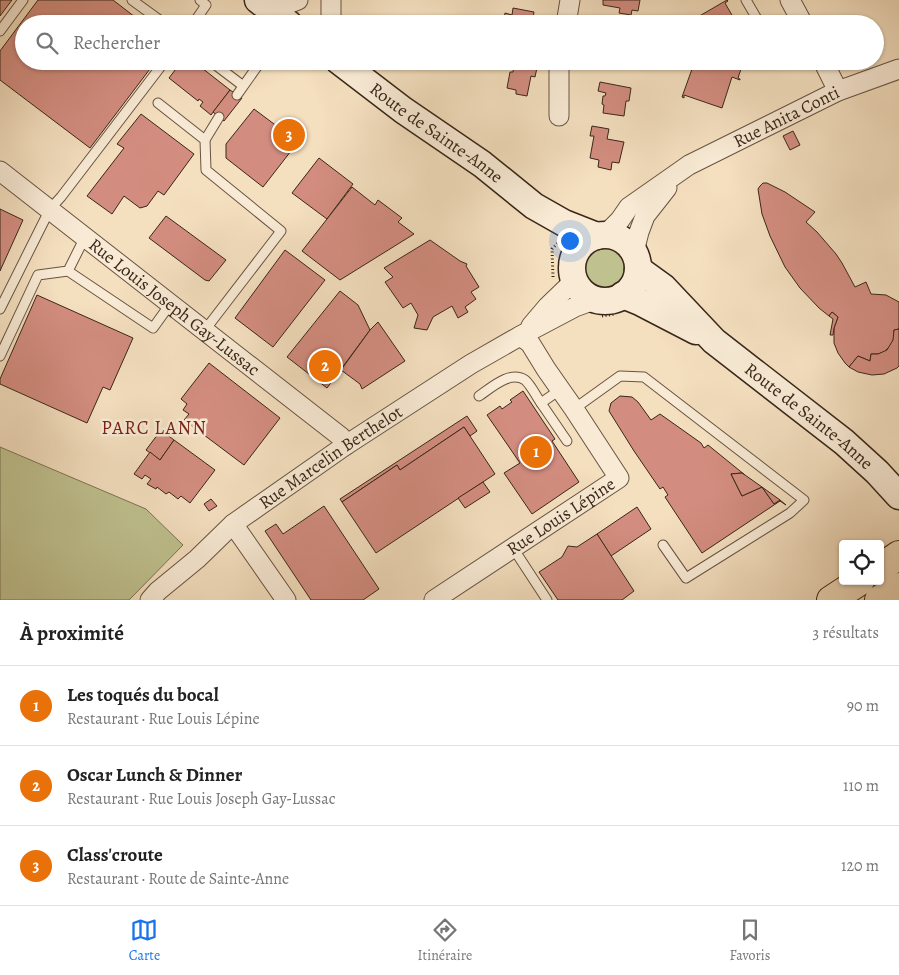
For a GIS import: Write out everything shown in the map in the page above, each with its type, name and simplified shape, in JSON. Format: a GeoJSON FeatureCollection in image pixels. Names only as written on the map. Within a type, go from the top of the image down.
{"type":"FeatureCollection","features":[{"type":"Feature","properties":{"kind":"highway"},"geometry":{"type":"LineString","coordinates":[[884,565],[899,555]]}},
{"type":"Feature","properties":{"kind":"highway"},"geometry":{"type":"LineString","coordinates":[[831,600],[854,585]]}},
{"type":"Feature","properties":{"kind":"highway"},"geometry":{"type":"LineString","coordinates":[[879,600],[899,587]]}},
{"type":"Feature","properties":{"kind":"main road","name":"Route de Sainte-Anne"},"geometry":{"type":"LineString","coordinates":[[351,70],[403,110],[482,164],[534,206],[564,223],[601,235],[614,236],[629,245],[636,260],[714,341],[844,442],[877,472],[899,496]]}},
{"type":"Feature","properties":{"kind":"main road","name":"Route de Sainte-Anne"},"geometry":{"type":"LineString","coordinates":[[534,206],[558,242],[564,267],[580,289],[588,295],[596,308]]}},
{"type":"Feature","properties":{"kind":"main road"},"geometry":{"type":"LineString","coordinates":[[564,267],[579,247],[587,240],[601,235]]}},
{"type":"Feature","properties":{"kind":"main road"},"geometry":{"type":"LineString","coordinates":[[596,308],[606,300],[615,299],[621,304],[636,279],[636,260]]}},
{"type":"Feature","properties":{"kind":"main road","name":"Route de Sainte-Anne"},"geometry":{"type":"LineString","coordinates":[[621,304],[640,302],[714,341]]}},
{"type":"Feature","properties":{"kind":"street"},"geometry":{"type":"LineString","coordinates":[[272,11],[298,0]]}},
{"type":"Feature","properties":{"kind":"street"},"geometry":{"type":"LineString","coordinates":[[331,0],[331,15]]}},
{"type":"Feature","properties":{"kind":"street"},"geometry":{"type":"LineString","coordinates":[[568,15],[570,0]]}},
{"type":"Feature","properties":{"kind":"street"},"geometry":{"type":"LineString","coordinates":[[790,0],[798,15]]}},
{"type":"Feature","properties":{"kind":"street","name":"Rue Anita Conti"},"geometry":{"type":"LineString","coordinates":[[601,235],[620,220],[629,207],[689,166],[838,91],[899,69]]}},
{"type":"Feature","properties":{"kind":"street"},"geometry":{"type":"LineString","coordinates":[[559,70],[559,116]]}},
{"type":"Feature","properties":{"kind":"street"},"geometry":{"type":"LineString","coordinates":[[828,70],[838,91]]}},
{"type":"Feature","properties":{"kind":"street","name":"Rue Louis Joseph Gay-Lussac"},"geometry":{"type":"LineString","coordinates":[[0,171],[341,437],[346,445]]}},
{"type":"Feature","properties":{"kind":"street","name":"Rue Anita Conti"},"geometry":{"type":"LineString","coordinates":[[636,260],[639,232],[645,216],[678,173]]}},
{"type":"Feature","properties":{"kind":"street","name":"Rue Marcelin Berthelot"},"geometry":{"type":"LineString","coordinates":[[523,334],[548,306],[564,267]]}},
{"type":"Feature","properties":{"kind":"street","name":"Rue Marcelin Berthelot"},"geometry":{"type":"LineString","coordinates":[[150,600],[158,591],[198,559],[233,524],[346,445],[471,364],[523,334],[575,307],[596,308]]}},
{"type":"Feature","properties":{"kind":"street","name":"Rue Louis Lépine"},"geometry":{"type":"LineString","coordinates":[[436,599],[619,478],[523,334]]}},
{"type":"Feature","properties":{"kind":"street"},"geometry":{"type":"LineString","coordinates":[[233,524],[286,600]]}},
{"type":"Feature","properties":{"kind":"lane"},"geometry":{"type":"LineString","coordinates":[[0,30],[23,0]]}},
{"type":"Feature","properties":{"kind":"lane"},"geometry":{"type":"LineString","coordinates":[[132,0],[153,15]]}},
{"type":"Feature","properties":{"kind":"lane"},"geometry":{"type":"LineString","coordinates":[[199,15],[206,5],[200,0]]}},
{"type":"Feature","properties":{"kind":"lane"},"geometry":{"type":"LineString","coordinates":[[746,0],[755,15]]}},
{"type":"Feature","properties":{"kind":"lane"},"geometry":{"type":"LineString","coordinates":[[0,309],[50,210],[62,197],[157,70]]}},
{"type":"Feature","properties":{"kind":"lane"},"geometry":{"type":"LineString","coordinates":[[222,70],[242,85]]}},
{"type":"Feature","properties":{"kind":"lane"},"geometry":{"type":"LineString","coordinates":[[236,95],[254,70]]}},
{"type":"Feature","properties":{"kind":"lane"},"geometry":{"type":"LineString","coordinates":[[158,103],[205,140]]}},
{"type":"Feature","properties":{"kind":"lane"},"geometry":{"type":"LineString","coordinates":[[205,330],[281,231],[206,170],[205,140],[219,117]]}},
{"type":"Feature","properties":{"kind":"lane"},"geometry":{"type":"LineString","coordinates":[[68,271],[85,237]]}},
{"type":"Feature","properties":{"kind":"lane"},"geometry":{"type":"LineString","coordinates":[[0,356],[38,275],[68,271],[153,328],[170,303]]}},
{"type":"Feature","properties":{"kind":"lane"},"geometry":{"type":"LineString","coordinates":[[574,409],[620,376],[644,377],[804,500],[790,513],[686,578],[663,545]]}},
{"type":"Feature","properties":{"kind":"lane"},"geometry":{"type":"LineString","coordinates":[[479,396],[510,378],[519,378],[526,381],[567,441]]}},
{"type":"Feature","properties":{"kind":"lane"},"geometry":{"type":"LineString","coordinates":[[541,403],[561,389]]}},
{"type":"Feature","properties":{"kind":"lane"},"geometry":{"type":"LineString","coordinates":[[512,548],[547,600]]}},
{"type":"Feature","properties":{"kind":"path"},"geometry":{"type":"LineString","coordinates":[[596,308],[603,316],[621,304]]}},
{"type":"Feature","properties":{"kind":"green space"},"geometry":{"type":"Polygon","coordinates":[[[601,246],[609,246],[620,252],[626,267],[620,282],[609,288],[601,288],[590,282],[584,271],[584,263],[590,252],[601,246]]]}},
{"type":"Feature","properties":{"kind":"green space"},"geometry":{"type":"Polygon","coordinates":[[[0,447],[146,509],[183,545],[129,600],[0,600],[0,447]]]}},
{"type":"Feature","properties":{"kind":"building"},"geometry":{"type":"Polygon","coordinates":[[[0,0],[12,0],[0,16],[0,0]]]}},
{"type":"Feature","properties":{"kind":"building"},"geometry":{"type":"Polygon","coordinates":[[[38,0],[113,0],[132,15],[27,15],[38,0]]]}},
{"type":"Feature","properties":{"kind":"building"},"geometry":{"type":"Polygon","coordinates":[[[603,0],[640,0],[638,11],[632,10],[631,15],[619,13],[620,8],[603,5],[603,0]]]}},
{"type":"Feature","properties":{"kind":"building"},"geometry":{"type":"Polygon","coordinates":[[[727,0],[725,3],[732,15],[701,15],[727,0]]]}},
{"type":"Feature","properties":{"kind":"building"},"geometry":{"type":"Polygon","coordinates":[[[513,8],[534,12],[534,15],[512,15],[513,8]]]}},
{"type":"Feature","properties":{"kind":"building"},"geometry":{"type":"Polygon","coordinates":[[[15,31],[15,70],[149,70],[90,148],[0,80],[0,51],[15,31]]]}},
{"type":"Feature","properties":{"kind":"building"},"geometry":{"type":"Polygon","coordinates":[[[175,70],[204,70],[230,90],[211,115],[200,106],[203,102],[199,99],[198,101],[169,78],[175,70]]]}},
{"type":"Feature","properties":{"kind":"building"},"geometry":{"type":"Polygon","coordinates":[[[513,70],[536,70],[535,77],[531,76],[527,96],[516,94],[516,90],[507,88],[510,72],[513,72],[513,70]]]}},
{"type":"Feature","properties":{"kind":"building"},"geometry":{"type":"Polygon","coordinates":[[[692,70],[741,70],[738,78],[740,80],[732,77],[722,108],[684,95],[684,98],[682,97],[692,70]]]}},
{"type":"Feature","properties":{"kind":"building"},"geometry":{"type":"Polygon","coordinates":[[[600,82],[631,88],[629,101],[626,101],[624,116],[603,113],[603,96],[606,93],[598,91],[600,82]]]}},
{"type":"Feature","properties":{"kind":"building"},"geometry":{"type":"Polygon","coordinates":[[[230,90],[242,98],[224,121],[213,112],[230,90]]]}},
{"type":"Feature","properties":{"kind":"building"},"geometry":{"type":"Polygon","coordinates":[[[254,109],[298,142],[263,187],[226,158],[226,144],[254,109]]]}},
{"type":"Feature","properties":{"kind":"building"},"geometry":{"type":"Polygon","coordinates":[[[141,114],[194,154],[164,195],[158,191],[147,206],[140,208],[124,196],[112,214],[87,196],[124,148],[117,144],[141,114]]]}},
{"type":"Feature","properties":{"kind":"building"},"geometry":{"type":"Polygon","coordinates":[[[592,126],[609,129],[607,139],[624,142],[619,163],[612,162],[611,170],[598,167],[599,160],[590,158],[594,136],[590,136],[592,126]]]}},
{"type":"Feature","properties":{"kind":"building"},"geometry":{"type":"Polygon","coordinates":[[[793,131],[800,145],[790,150],[783,136],[793,131]]]}},
{"type":"Feature","properties":{"kind":"building"},"geometry":{"type":"Polygon","coordinates":[[[319,158],[353,184],[327,219],[292,193],[319,158]]]}},
{"type":"Feature","properties":{"kind":"building"},"geometry":{"type":"Polygon","coordinates":[[[763,183],[767,183],[785,192],[815,212],[806,222],[836,254],[855,287],[866,282],[871,294],[886,295],[899,302],[899,329],[894,330],[892,344],[884,352],[871,354],[870,361],[858,356],[849,367],[845,363],[834,343],[834,328],[838,317],[832,312],[829,316],[800,288],[785,267],[770,236],[762,214],[758,189],[763,183]]]}},
{"type":"Feature","properties":{"kind":"building"},"geometry":{"type":"Polygon","coordinates":[[[352,187],[375,205],[378,200],[402,218],[398,222],[414,234],[340,280],[302,251],[352,187]]]}},
{"type":"Feature","properties":{"kind":"building"},"geometry":{"type":"Polygon","coordinates":[[[0,209],[23,220],[0,271],[0,209]]]}},
{"type":"Feature","properties":{"kind":"building"},"geometry":{"type":"Polygon","coordinates":[[[166,216],[226,260],[209,281],[205,280],[149,238],[166,216]]]}},
{"type":"Feature","properties":{"kind":"building"},"geometry":{"type":"Polygon","coordinates":[[[430,240],[467,264],[466,266],[479,287],[471,292],[476,299],[465,307],[468,312],[458,318],[452,306],[433,317],[427,330],[414,328],[418,315],[411,303],[403,308],[385,282],[393,277],[384,268],[430,240]]]}},
{"type":"Feature","properties":{"kind":"building"},"geometry":{"type":"Polygon","coordinates":[[[285,250],[325,280],[273,347],[235,318],[285,250]]]}},
{"type":"Feature","properties":{"kind":"building"},"geometry":{"type":"Polygon","coordinates":[[[340,291],[358,305],[370,330],[327,388],[287,357],[340,291]]]}},
{"type":"Feature","properties":{"kind":"building"},"geometry":{"type":"Polygon","coordinates":[[[37,295],[133,338],[110,390],[103,387],[87,423],[0,384],[0,379],[37,295]]]}},
{"type":"Feature","properties":{"kind":"building"},"geometry":{"type":"Polygon","coordinates":[[[832,312],[838,317],[833,335],[830,335],[833,319],[829,316],[832,312]]]}},
{"type":"Feature","properties":{"kind":"building"},"geometry":{"type":"Polygon","coordinates":[[[378,322],[405,361],[362,389],[360,384],[341,370],[378,322]]]}},
{"type":"Feature","properties":{"kind":"building"},"geometry":{"type":"Polygon","coordinates":[[[899,329],[899,366],[897,368],[884,374],[872,375],[858,372],[849,367],[858,356],[870,361],[871,354],[878,354],[887,350],[893,340],[894,330],[899,329]]]}},
{"type":"Feature","properties":{"kind":"building"},"geometry":{"type":"Polygon","coordinates":[[[209,363],[280,418],[244,465],[184,420],[189,414],[183,410],[187,404],[181,399],[209,363]]]}},
{"type":"Feature","properties":{"kind":"building"},"geometry":{"type":"Polygon","coordinates":[[[523,391],[555,439],[552,441],[579,482],[532,514],[504,473],[520,463],[487,415],[500,406],[502,409],[512,402],[510,400],[523,391]]]}},
{"type":"Feature","properties":{"kind":"building"},"geometry":{"type":"Polygon","coordinates":[[[620,396],[632,397],[651,420],[660,414],[701,443],[704,448],[708,445],[745,475],[742,473],[731,474],[742,496],[762,487],[774,504],[780,500],[786,505],[780,501],[702,553],[665,497],[668,495],[663,487],[660,489],[609,411],[611,403],[620,396]]]}},
{"type":"Feature","properties":{"kind":"building"},"geometry":{"type":"Polygon","coordinates":[[[467,416],[477,431],[470,436],[464,427],[400,470],[397,465],[342,502],[340,499],[467,416]]]}},
{"type":"Feature","properties":{"kind":"building"},"geometry":{"type":"Polygon","coordinates":[[[464,427],[495,474],[376,553],[342,502],[397,465],[400,470],[464,427]]]}},
{"type":"Feature","properties":{"kind":"building"},"geometry":{"type":"Polygon","coordinates":[[[161,430],[174,440],[160,460],[146,450],[161,430]]]}},
{"type":"Feature","properties":{"kind":"building"},"geometry":{"type":"Polygon","coordinates":[[[174,440],[215,470],[190,503],[181,496],[178,499],[169,492],[166,494],[157,487],[156,489],[147,484],[151,479],[145,475],[142,479],[134,474],[150,452],[160,460],[174,440]]]}},
{"type":"Feature","properties":{"kind":"building"},"geometry":{"type":"Polygon","coordinates":[[[742,473],[762,487],[742,496],[731,474],[742,473]]]}},
{"type":"Feature","properties":{"kind":"building"},"geometry":{"type":"Polygon","coordinates":[[[483,482],[490,492],[465,508],[458,498],[483,482]]]}},
{"type":"Feature","properties":{"kind":"building"},"geometry":{"type":"Polygon","coordinates":[[[762,487],[780,500],[774,504],[762,487]]]}},
{"type":"Feature","properties":{"kind":"building"},"geometry":{"type":"Polygon","coordinates":[[[211,499],[217,506],[209,511],[204,504],[211,499]]]}},
{"type":"Feature","properties":{"kind":"building"},"geometry":{"type":"Polygon","coordinates":[[[324,506],[379,589],[363,600],[311,600],[265,531],[276,524],[283,534],[324,506]]]}},
{"type":"Feature","properties":{"kind":"building"},"geometry":{"type":"Polygon","coordinates":[[[637,507],[651,529],[611,556],[597,534],[637,507]]]}},
{"type":"Feature","properties":{"kind":"building"},"geometry":{"type":"Polygon","coordinates":[[[597,534],[634,591],[622,600],[558,600],[539,572],[562,557],[568,546],[577,547],[597,534]]]}},
{"type":"Feature","properties":{"kind":"place","name":"Class'croute"},"geometry":{"type":"Point","coordinates":[289,135]}},
{"type":"Feature","properties":{"kind":"place","name":"Oscar Lunch & Dinner"},"geometry":{"type":"Point","coordinates":[325,366]}},
{"type":"Feature","properties":{"kind":"place","name":"Les toqués du bocal"},"geometry":{"type":"Point","coordinates":[536,452]}},
{"type":"Feature","properties":{"kind":"district","name":"PARC LANN"},"geometry":{"type":"Point","coordinates":[154,428]}}]}
